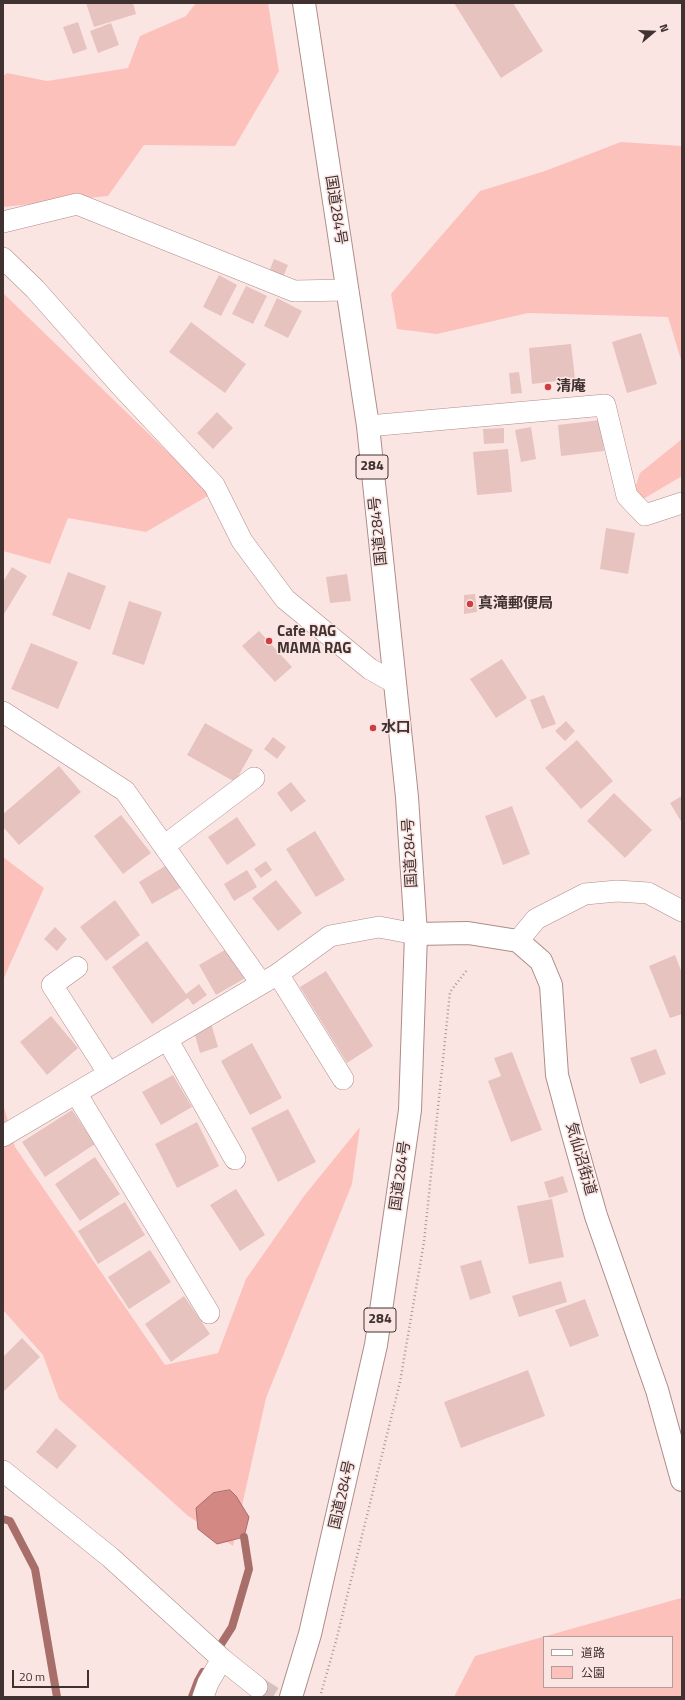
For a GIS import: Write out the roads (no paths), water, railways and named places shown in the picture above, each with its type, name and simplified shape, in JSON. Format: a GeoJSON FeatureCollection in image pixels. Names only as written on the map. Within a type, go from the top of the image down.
{"type":"FeatureCollection","features":[{"type":"Feature","properties":{"kind":"main road","name":"国道284号"},"geometry":{"type":"LineString","coordinates":[[291,1697],[310,1634],[376,1346],[410,1110],[416,934],[407,797],[368,426],[304,3]]}},
{"type":"Feature","properties":{"kind":"main road"},"geometry":{"type":"LineString","coordinates":[[416,934],[468,933],[518,941]]}},
{"type":"Feature","properties":{"kind":"main road","name":"気仙沼街道"},"geometry":{"type":"LineString","coordinates":[[518,941],[541,961],[551,985],[557,1075],[596,1216],[657,1390],[682,1480]]}},
{"type":"Feature","properties":{"kind":"street"},"geometry":{"type":"LineString","coordinates":[[3,222],[77,204],[294,291],[347,290]]}},
{"type":"Feature","properties":{"kind":"street"},"geometry":{"type":"LineString","coordinates":[[3,258],[35,289],[120,384],[214,485],[242,541],[284,600],[370,668],[395,683]]}},
{"type":"Feature","properties":{"kind":"street"},"geometry":{"type":"LineString","coordinates":[[368,426],[605,405],[627,496],[645,515],[682,503]]}},
{"type":"Feature","properties":{"kind":"street"},"geometry":{"type":"LineString","coordinates":[[3,712],[125,790],[164,846],[270,979],[343,1079]]}},
{"type":"Feature","properties":{"kind":"street"},"geometry":{"type":"LineString","coordinates":[[164,846],[254,778]]}},
{"type":"Feature","properties":{"kind":"street"},"geometry":{"type":"LineString","coordinates":[[518,941],[536,919],[584,894],[617,891],[648,893],[682,911]]}},
{"type":"Feature","properties":{"kind":"street"},"geometry":{"type":"LineString","coordinates":[[3,1136],[270,979],[330,936],[380,928],[416,934]]}},
{"type":"Feature","properties":{"kind":"street"},"geometry":{"type":"LineString","coordinates":[[77,967],[52,985],[109,1074]]}},
{"type":"Feature","properties":{"kind":"street"},"geometry":{"type":"LineString","coordinates":[[167,1039],[235,1159]]}},
{"type":"Feature","properties":{"kind":"street"},"geometry":{"type":"LineString","coordinates":[[76,1093],[209,1313]]}},
{"type":"Feature","properties":{"kind":"street"},"geometry":{"type":"LineString","coordinates":[[3,1471],[110,1557],[222,1659],[257,1687]]}},
{"type":"Feature","properties":{"kind":"street"},"geometry":{"type":"LineString","coordinates":[[203,1697],[208,1683],[222,1659]]}},
{"type":"Feature","properties":{"kind":"waterway"},"geometry":{"type":"LineString","coordinates":[[3,1519],[10,1521],[35,1569],[57,1697]]}},
{"type":"Feature","properties":{"kind":"waterway"},"geometry":{"type":"LineString","coordinates":[[216,1652],[232,1627],[249,1569],[244,1537]]}},
{"type":"Feature","properties":{"kind":"waterway"},"geometry":{"type":"LineString","coordinates":[[192,1697],[203,1672]]}},
{"type":"Feature","properties":{"kind":"tunnel"},"geometry":{"type":"LineString","coordinates":[[257,1687],[273,1697]]}},
{"type":"Feature","properties":{"kind":"place","name":"清庵"},"geometry":{"type":"Point","coordinates":[548,387]}},
{"type":"Feature","properties":{"kind":"place","name":"真滝郵便局"},"geometry":{"type":"Point","coordinates":[470,604]}},
{"type":"Feature","properties":{"kind":"place","name":"Cafe RAG MAMA RAG"},"geometry":{"type":"Point","coordinates":[269,641]}},
{"type":"Feature","properties":{"kind":"place","name":"水口"},"geometry":{"type":"Point","coordinates":[373,728]}}]}
